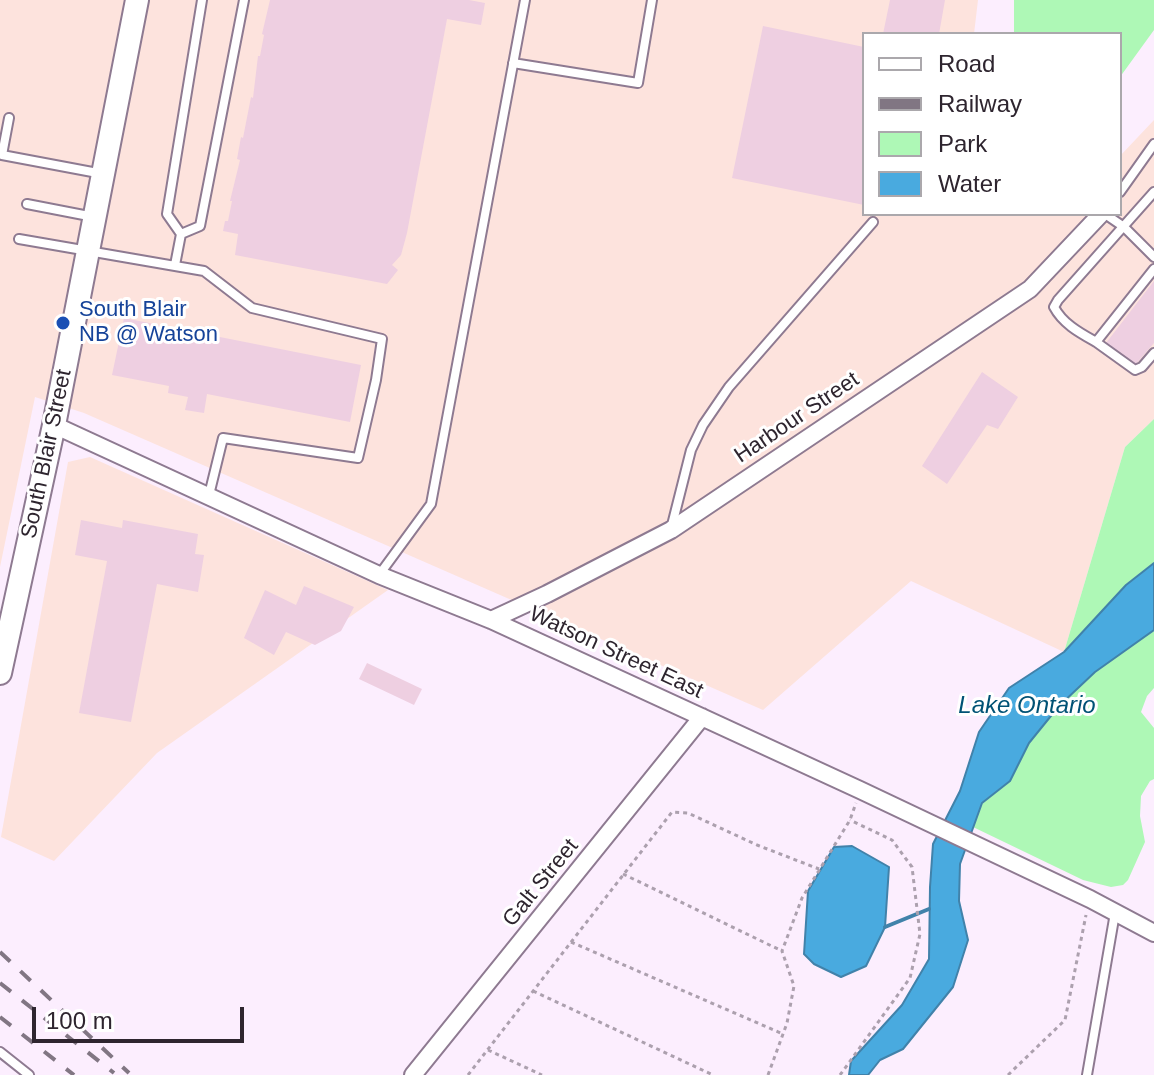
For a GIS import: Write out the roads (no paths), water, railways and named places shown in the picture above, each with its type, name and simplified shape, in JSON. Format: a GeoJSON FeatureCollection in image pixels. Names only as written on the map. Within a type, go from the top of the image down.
{"type":"FeatureCollection","features":[{"type":"Feature","properties":{"kind":"street","name":"South Blair Street"},"geometry":{"type":"LineString","coordinates":[[0,673],[54,425],[137,0]]}},
{"type":"Feature","properties":{"kind":"street","name":"Harbour Street"},"geometry":{"type":"LineString","coordinates":[[491,620],[671,530],[1030,289],[1101,216]]}},
{"type":"Feature","properties":{"kind":"street","name":"Watson Street East"},"geometry":{"type":"LineString","coordinates":[[54,425],[379,575],[491,620],[702,717],[975,844],[1154,933]]}},
{"type":"Feature","properties":{"kind":"street","name":"Galt Street"},"geometry":{"type":"LineString","coordinates":[[413,1075],[702,717]]}},
{"type":"Feature","properties":{"kind":"lane"},"geometry":{"type":"LineString","coordinates":[[175,265],[181,234],[167,214],[202,0]]}},
{"type":"Feature","properties":{"kind":"lane"},"geometry":{"type":"LineString","coordinates":[[181,234],[200,226],[244,0]]}},
{"type":"Feature","properties":{"kind":"lane"},"geometry":{"type":"LineString","coordinates":[[379,575],[431,504],[525,0]]}},
{"type":"Feature","properties":{"kind":"lane"},"geometry":{"type":"LineString","coordinates":[[513,63],[638,83],[652,0]]}},
{"type":"Feature","properties":{"kind":"lane"},"geometry":{"type":"LineString","coordinates":[[9,118],[2,155],[103,174]]}},
{"type":"Feature","properties":{"kind":"lane"},"geometry":{"type":"LineString","coordinates":[[1122,189],[1154,144]]}},
{"type":"Feature","properties":{"kind":"lane"},"geometry":{"type":"LineString","coordinates":[[1154,192],[1054,307],[1060,317],[1081,334],[1135,370],[1142,367],[1154,353]]}},
{"type":"Feature","properties":{"kind":"lane"},"geometry":{"type":"LineString","coordinates":[[27,204],[95,217]]}},
{"type":"Feature","properties":{"kind":"lane"},"geometry":{"type":"LineString","coordinates":[[1106,216],[1124,227],[1154,257]]}},
{"type":"Feature","properties":{"kind":"lane"},"geometry":{"type":"LineString","coordinates":[[671,530],[691,450],[703,425],[729,387],[873,222]]}},
{"type":"Feature","properties":{"kind":"lane"},"geometry":{"type":"LineString","coordinates":[[19,239],[204,271],[252,308],[382,339],[358,458],[223,438],[209,496]]}},
{"type":"Feature","properties":{"kind":"lane"},"geometry":{"type":"LineString","coordinates":[[1096,342],[1154,269]]}},
{"type":"Feature","properties":{"kind":"lane"},"geometry":{"type":"LineString","coordinates":[[1087,1075],[1115,913]]}},
{"type":"Feature","properties":{"kind":"lane"},"geometry":{"type":"LineString","coordinates":[[0,1052],[29,1075]]}},
{"type":"Feature","properties":{"kind":"water","name":"Lake Ontario"},"geometry":{"type":"Polygon","coordinates":[[[1154,563],[1154,630],[1095,672],[1059,706],[1029,743],[1010,781],[982,803],[960,864],[959,901],[968,940],[953,987],[903,1049],[880,1060],[868,1075],[849,1075],[851,1061],[902,1005],[929,959],[933,844],[960,791],[979,732],[1009,688],[1064,652],[1126,585],[1154,563]]]}},
{"type":"Feature","properties":{"kind":"water"},"geometry":{"type":"Polygon","coordinates":[[[852,846],[889,867],[885,927],[866,966],[841,977],[814,964],[804,954],[808,891],[834,847],[852,846]]]}},
{"type":"Feature","properties":{"kind":"waterway"},"geometry":{"type":"LineString","coordinates":[[885,927],[929,909]]}},
{"type":"Feature","properties":{"kind":"railway"},"geometry":{"type":"LineString","coordinates":[[0,952],[129,1073]]}},
{"type":"Feature","properties":{"kind":"railway"},"geometry":{"type":"LineString","coordinates":[[0,983],[114,1073]]}},
{"type":"Feature","properties":{"kind":"railway"},"geometry":{"type":"LineString","coordinates":[[0,1017],[74,1075]]}},
{"type":"Feature","properties":{"kind":"place","name":"South Blair NB @ Watson"},"geometry":{"type":"Point","coordinates":[63,323]}}]}
